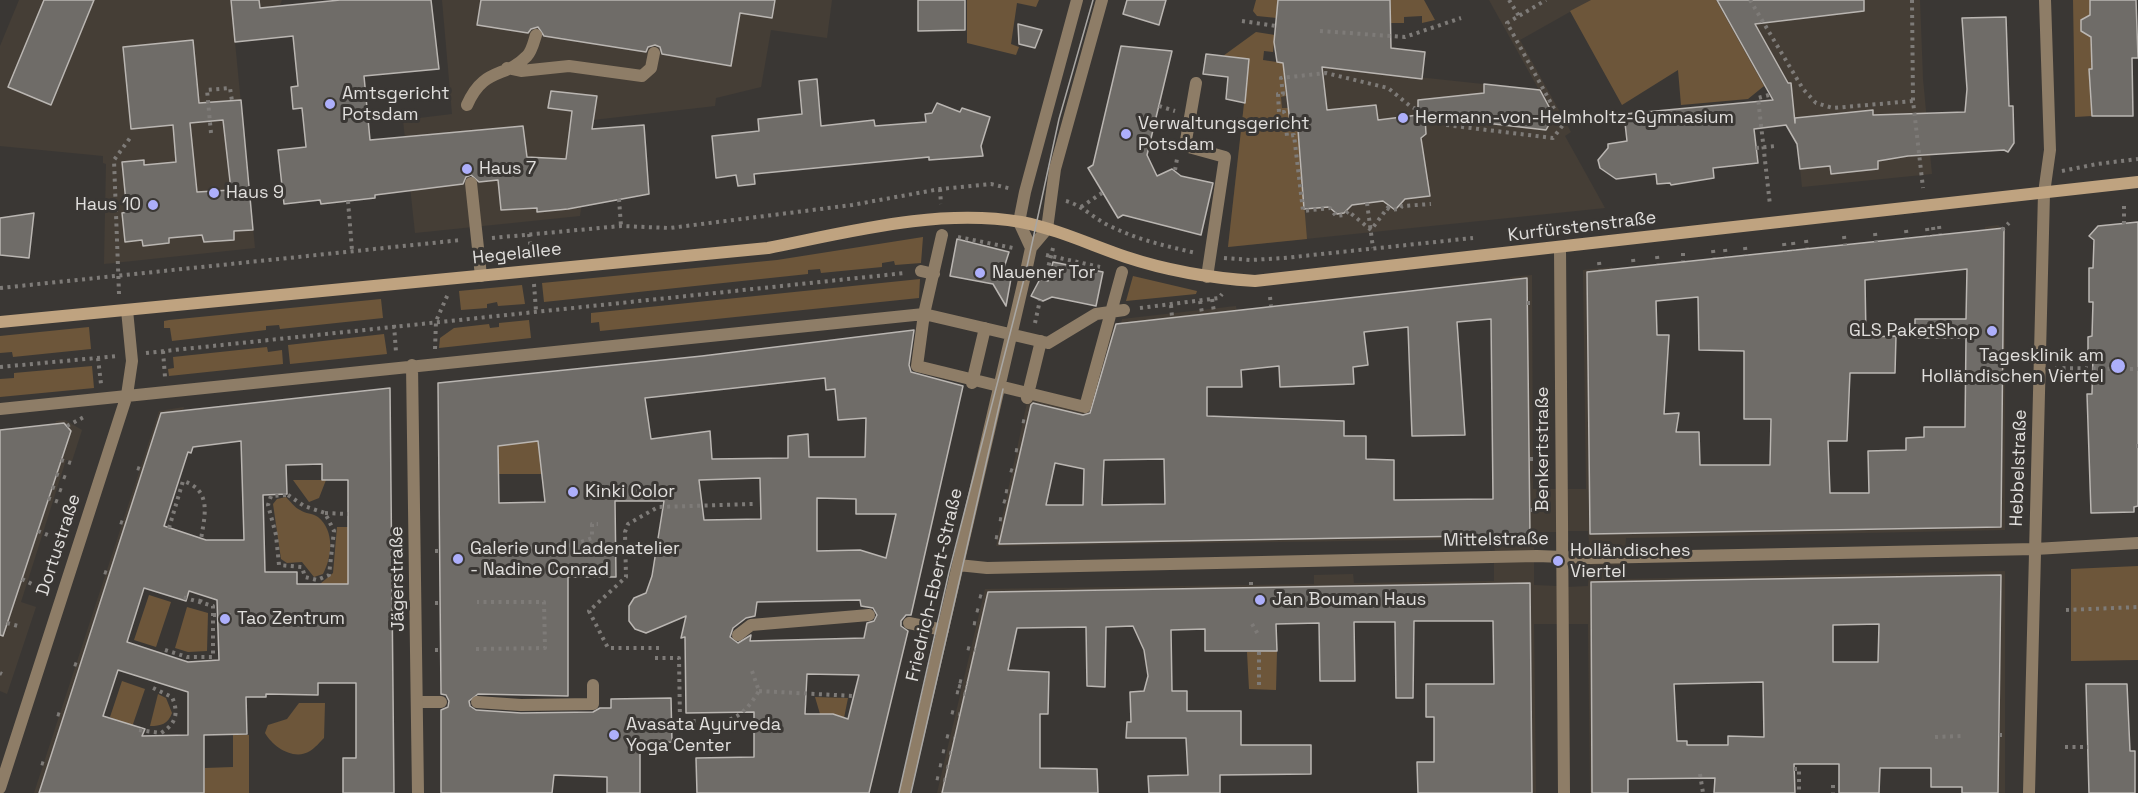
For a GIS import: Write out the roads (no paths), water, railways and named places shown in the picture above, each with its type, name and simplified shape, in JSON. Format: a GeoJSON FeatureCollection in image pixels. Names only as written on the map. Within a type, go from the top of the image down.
{"type":"FeatureCollection","features":[{"type":"Feature","properties":{"kind":"street"},"geometry":{"type":"LineString","coordinates":[[1031,248],[1019,222],[1028,174],[1077,0]]}},
{"type":"Feature","properties":{"kind":"street"},"geometry":{"type":"LineString","coordinates":[[1041,227],[1102,0]]}},
{"type":"Feature","properties":{"kind":"street","name":"Hebbelstraße"},"geometry":{"type":"LineString","coordinates":[[2029,793],[2044,193],[2050,150],[2045,0]]}},
{"type":"Feature","properties":{"kind":"street"},"geometry":{"type":"LineString","coordinates":[[467,105],[480,83],[529,55],[536,34]]}},
{"type":"Feature","properties":{"kind":"street"},"geometry":{"type":"LineString","coordinates":[[507,68],[521,71],[568,66],[642,76],[651,68],[654,53]]}},
{"type":"Feature","properties":{"kind":"street"},"geometry":{"type":"LineString","coordinates":[[1196,83],[1185,146],[1225,158],[1207,278]]}},
{"type":"Feature","properties":{"kind":"street","name":"Kurfürstenstraße"},"geometry":{"type":"LineString","coordinates":[[1041,227],[1158,267],[1207,278],[1255,281],[1560,248],[1791,219],[2138,182]]}},
{"type":"Feature","properties":{"kind":"street"},"geometry":{"type":"LineString","coordinates":[[471,183],[481,276]]}},
{"type":"Feature","properties":{"kind":"street","name":"Hegelallee"},"geometry":{"type":"LineString","coordinates":[[0,322],[768,248],[880,226],[942,220],[1019,222],[1041,227]]}},
{"type":"Feature","properties":{"kind":"street","name":"Friedrich-Ebert-Straße"},"geometry":{"type":"LineString","coordinates":[[905,793],[1031,248],[1041,227]]}},
{"type":"Feature","properties":{"kind":"street"},"geometry":{"type":"LineString","coordinates":[[942,236],[934,274],[918,320],[917,366],[1000,386],[1027,395],[1085,407],[1121,273]]}},
{"type":"Feature","properties":{"kind":"street","name":"Benkertstraße"},"geometry":{"type":"LineString","coordinates":[[1560,248],[1564,793]]}},
{"type":"Feature","properties":{"kind":"street"},"geometry":{"type":"LineString","coordinates":[[921,271],[934,274]]}},
{"type":"Feature","properties":{"kind":"street","name":"Dortustraße"},"geometry":{"type":"LineString","coordinates":[[0,789],[127,395],[132,360],[124,310]]}},
{"type":"Feature","properties":{"kind":"street"},"geometry":{"type":"LineString","coordinates":[[0,409],[412,365],[918,320],[985,328],[1048,343],[1096,314],[1124,310]]}},
{"type":"Feature","properties":{"kind":"street"},"geometry":{"type":"LineString","coordinates":[[973,381],[985,328]]}},
{"type":"Feature","properties":{"kind":"street"},"geometry":{"type":"LineString","coordinates":[[1027,395],[1041,341]]}},
{"type":"Feature","properties":{"kind":"street","name":"Jägerstraße"},"geometry":{"type":"LineString","coordinates":[[412,365],[418,793]]}},
{"type":"Feature","properties":{"kind":"street","name":"Mittelstraße"},"geometry":{"type":"LineString","coordinates":[[958,565],[987,568],[2035,549],[2138,543]]}},
{"type":"Feature","properties":{"kind":"street"},"geometry":{"type":"LineString","coordinates":[[738,635],[751,625],[869,615]]}},
{"type":"Feature","properties":{"kind":"street"},"geometry":{"type":"LineString","coordinates":[[909,623],[943,630]]}},
{"type":"Feature","properties":{"kind":"street"},"geometry":{"type":"LineString","coordinates":[[477,702],[521,705],[593,704],[593,685]]}},
{"type":"Feature","properties":{"kind":"street"},"geometry":{"type":"LineString","coordinates":[[417,702],[441,702]]}},
{"type":"Feature","properties":{"kind":"tram line"},"geometry":{"type":"LineString","coordinates":[[1025,276],[1059,119],[1093,0]]}},
{"type":"Feature","properties":{"kind":"tram line"},"geometry":{"type":"LineString","coordinates":[[899,793],[949,572],[1024,279]]}},
{"type":"Feature","properties":{"kind":"tram line"},"geometry":{"type":"LineString","coordinates":[[911,793],[1003,389]]}},
{"type":"Feature","properties":{"kind":"place","name":"Amtsgericht Potsdam"},"geometry":{"type":"Point","coordinates":[330,104]}},
{"type":"Feature","properties":{"kind":"place","name":"Hermann-von-Helmholtz-Gymnasium"},"geometry":{"type":"Point","coordinates":[1403,118]}},
{"type":"Feature","properties":{"kind":"place","name":"Verwaltungsgericht Potsdam"},"geometry":{"type":"Point","coordinates":[1126,134]}},
{"type":"Feature","properties":{"kind":"place","name":"Haus 7"},"geometry":{"type":"Point","coordinates":[467,169]}},
{"type":"Feature","properties":{"kind":"place","name":"Haus 9"},"geometry":{"type":"Point","coordinates":[214,193]}},
{"type":"Feature","properties":{"kind":"place","name":"Haus 10"},"geometry":{"type":"Point","coordinates":[153,205]}},
{"type":"Feature","properties":{"kind":"place","name":"Nauener Tor"},"geometry":{"type":"Point","coordinates":[980,273]}},
{"type":"Feature","properties":{"kind":"place","name":"GLS PaketShop"},"geometry":{"type":"Point","coordinates":[1992,331]}},
{"type":"Feature","properties":{"kind":"place","name":"Tagesklinik am Holländischen Viertel"},"geometry":{"type":"Point","coordinates":[2118,366]}},
{"type":"Feature","properties":{"kind":"place","name":"Kinki Color"},"geometry":{"type":"Point","coordinates":[573,492]}},
{"type":"Feature","properties":{"kind":"place","name":"Galerie und Ladenatelier - Nadine Conrad"},"geometry":{"type":"Point","coordinates":[458,559]}},
{"type":"Feature","properties":{"kind":"place","name":"Holländisches Viertel"},"geometry":{"type":"Point","coordinates":[1558,561]}},
{"type":"Feature","properties":{"kind":"place","name":"Jan Bouman Haus"},"geometry":{"type":"Point","coordinates":[1260,600]}},
{"type":"Feature","properties":{"kind":"place","name":"Tao Zentrum"},"geometry":{"type":"Point","coordinates":[225,619]}},
{"type":"Feature","properties":{"kind":"place","name":"Avasata Ayurveda Yoga Center"},"geometry":{"type":"Point","coordinates":[614,735]}}]}
